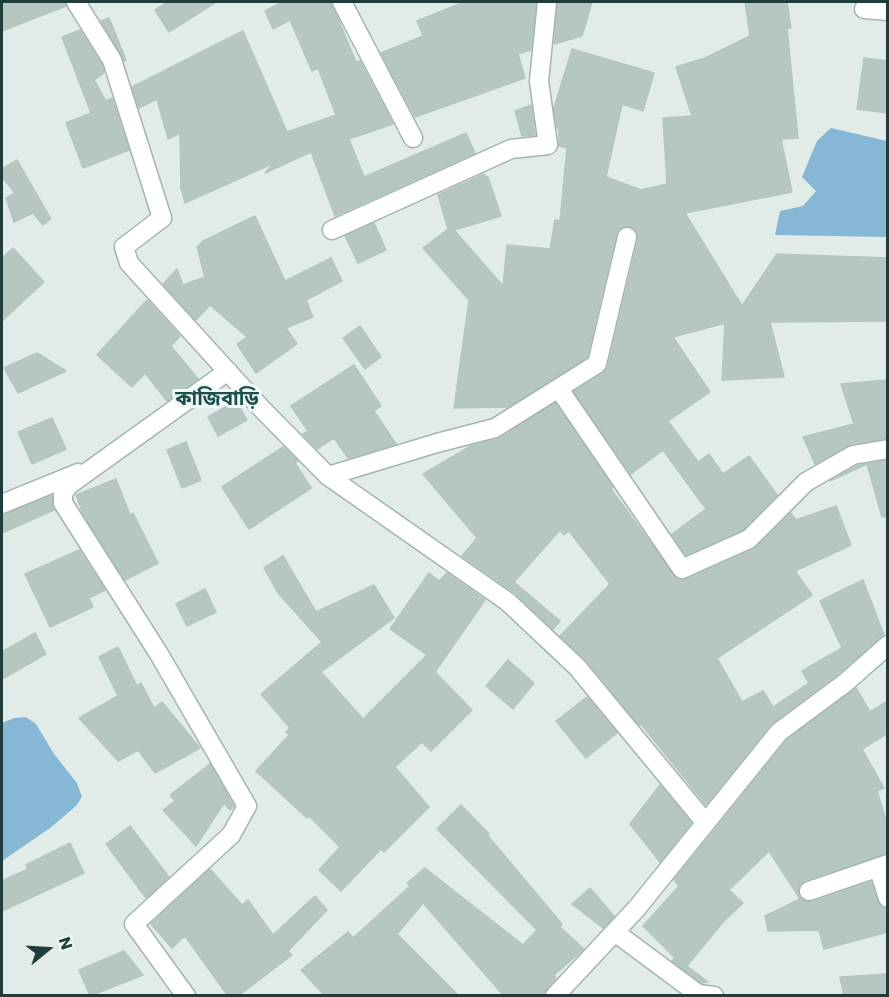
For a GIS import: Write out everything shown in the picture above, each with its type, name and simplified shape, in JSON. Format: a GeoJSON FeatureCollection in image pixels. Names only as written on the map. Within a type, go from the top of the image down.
{"type":"FeatureCollection","features":[{"type":"Feature","properties":{"kind":"street"},"geometry":{"type":"LineString","coordinates":[[76,2],[112,60],[162,218],[124,247],[129,263],[328,476],[508,602],[577,667],[705,822]]}},
{"type":"Feature","properties":{"kind":"street"},"geometry":{"type":"LineString","coordinates":[[342,2],[413,138]]}},
{"type":"Feature","properties":{"kind":"street"},"geometry":{"type":"LineString","coordinates":[[332,230],[511,149],[548,145],[539,81],[547,2]]}},
{"type":"Feature","properties":{"kind":"street"},"geometry":{"type":"LineString","coordinates":[[864,9],[888,10]]}},
{"type":"Feature","properties":{"kind":"street"},"geometry":{"type":"LineString","coordinates":[[328,476],[495,428],[597,364],[627,237]]}},
{"type":"Feature","properties":{"kind":"street"},"geometry":{"type":"LineString","coordinates":[[186,996],[134,924],[231,835],[247,806],[159,654],[63,503],[63,494],[69,485],[228,371]]}},
{"type":"Feature","properties":{"kind":"street"},"geometry":{"type":"LineString","coordinates":[[559,389],[682,569],[749,539],[806,482],[853,455],[888,449]]}},
{"type":"Feature","properties":{"kind":"street"},"geometry":{"type":"LineString","coordinates":[[2,504],[98,464]]}},
{"type":"Feature","properties":{"kind":"street"},"geometry":{"type":"LineString","coordinates":[[555,996],[615,933],[780,732],[885,653]]}},
{"type":"Feature","properties":{"kind":"street"},"geometry":{"type":"LineString","coordinates":[[809,891],[883,866],[888,898]]}},
{"type":"Feature","properties":{"kind":"street"},"geometry":{"type":"LineString","coordinates":[[615,933],[698,993],[714,996]]}},
{"type":"Feature","properties":{"kind":"water"},"geometry":{"type":"Polygon","coordinates":[[[831,128],[887,141],[887,237],[775,235],[780,211],[803,206],[816,191],[802,177],[817,141],[831,128]]]}},
{"type":"Feature","properties":{"kind":"water"},"geometry":{"type":"Polygon","coordinates":[[[26,717],[36,724],[54,754],[77,783],[82,797],[76,806],[50,828],[2,861],[2,723],[14,718],[26,717]]]}},
{"type":"Feature","properties":{"kind":"building"},"geometry":{"type":"Polygon","coordinates":[[[2,2],[65,2],[66,6],[2,31],[2,2]]]}},
{"type":"Feature","properties":{"kind":"building"},"geometry":{"type":"Polygon","coordinates":[[[168,2],[216,2],[169,32],[155,10],[168,2]]]}},
{"type":"Feature","properties":{"kind":"building"},"geometry":{"type":"Polygon","coordinates":[[[282,2],[331,2],[356,62],[360,61],[393,124],[349,139],[364,177],[466,133],[475,153],[335,216],[311,152],[265,173],[274,163],[185,203],[181,188],[180,133],[168,139],[157,99],[139,108],[132,87],[243,31],[287,132],[336,115],[318,68],[312,71],[290,20],[273,29],[265,11],[282,2]]]}},
{"type":"Feature","properties":{"kind":"building"},"geometry":{"type":"Polygon","coordinates":[[[464,2],[536,2],[531,50],[518,54],[525,78],[415,117],[381,53],[423,36],[417,21],[464,2]]]}},
{"type":"Feature","properties":{"kind":"building"},"geometry":{"type":"Polygon","coordinates":[[[558,2],[592,2],[582,36],[554,44],[558,2]]]}},
{"type":"Feature","properties":{"kind":"building"},"geometry":{"type":"Polygon","coordinates":[[[745,2],[787,2],[791,28],[787,28],[798,138],[781,139],[792,192],[685,213],[742,306],[777,254],[888,258],[888,321],[770,322],[784,377],[722,380],[725,323],[673,337],[710,392],[668,421],[698,462],[709,454],[723,474],[749,456],[777,495],[743,530],[686,555],[672,534],[706,509],[663,450],[631,474],[574,392],[603,374],[608,367],[638,240],[635,229],[624,226],[616,234],[587,357],[507,407],[454,408],[469,300],[423,248],[448,229],[438,195],[484,174],[488,177],[501,216],[454,230],[503,286],[507,245],[550,249],[555,220],[560,221],[567,148],[559,146],[559,127],[557,128],[554,108],[572,49],[654,73],[643,111],[622,104],[606,177],[641,190],[667,184],[663,118],[692,116],[676,67],[705,58],[750,36],[745,2]]]}},
{"type":"Feature","properties":{"kind":"building"},"geometry":{"type":"Polygon","coordinates":[[[109,18],[126,60],[124,61],[101,21],[109,18]]]}},
{"type":"Feature","properties":{"kind":"building"},"geometry":{"type":"Polygon","coordinates":[[[80,30],[102,65],[104,73],[94,80],[106,101],[112,98],[129,150],[83,168],[66,123],[91,113],[62,37],[80,30]]]}},
{"type":"Feature","properties":{"kind":"building"},"geometry":{"type":"Polygon","coordinates":[[[864,58],[888,61],[888,113],[857,109],[864,58]]]}},
{"type":"Feature","properties":{"kind":"building"},"geometry":{"type":"Polygon","coordinates":[[[531,105],[535,135],[522,136],[515,111],[531,105]]]}},
{"type":"Feature","properties":{"kind":"building"},"geometry":{"type":"Polygon","coordinates":[[[17,160],[51,219],[43,225],[33,213],[14,222],[6,198],[15,193],[2,177],[2,169],[17,160]]]}},
{"type":"Feature","properties":{"kind":"building"},"geometry":{"type":"Polygon","coordinates":[[[255,216],[285,281],[331,258],[342,281],[306,300],[313,317],[286,328],[297,344],[256,373],[237,344],[247,337],[210,305],[196,320],[163,284],[177,269],[183,285],[205,277],[197,247],[203,241],[255,216]]]}},
{"type":"Feature","properties":{"kind":"building"},"geometry":{"type":"Polygon","coordinates":[[[374,223],[386,250],[358,263],[345,236],[374,223]]]}},
{"type":"Feature","properties":{"kind":"building"},"geometry":{"type":"Polygon","coordinates":[[[13,248],[44,282],[2,321],[2,258],[13,248]]]}},
{"type":"Feature","properties":{"kind":"building"},"geometry":{"type":"Polygon","coordinates":[[[146,301],[180,336],[171,346],[198,379],[167,401],[145,373],[132,387],[97,355],[146,301]]]}},
{"type":"Feature","properties":{"kind":"building"},"geometry":{"type":"Polygon","coordinates":[[[360,326],[381,357],[365,369],[343,338],[360,326]]]}},
{"type":"Feature","properties":{"kind":"building"},"geometry":{"type":"Polygon","coordinates":[[[37,353],[66,371],[18,393],[4,368],[37,353]]]}},
{"type":"Feature","properties":{"kind":"building"},"geometry":{"type":"Polygon","coordinates":[[[354,365],[381,406],[374,411],[396,444],[348,458],[334,438],[317,449],[303,434],[308,431],[291,406],[354,365]]]}},
{"type":"Feature","properties":{"kind":"building"},"geometry":{"type":"Polygon","coordinates":[[[888,380],[888,438],[851,444],[815,464],[803,437],[854,424],[841,384],[888,380]]]}},
{"type":"Feature","properties":{"kind":"building"},"geometry":{"type":"Polygon","coordinates":[[[236,401],[247,420],[218,436],[208,417],[236,401]]]}},
{"type":"Feature","properties":{"kind":"building"},"geometry":{"type":"Polygon","coordinates":[[[555,403],[613,487],[611,489],[677,579],[687,579],[754,549],[791,513],[796,520],[836,506],[851,545],[795,571],[812,595],[717,658],[742,702],[763,691],[773,707],[809,683],[802,671],[842,648],[820,601],[863,580],[884,635],[838,674],[770,725],[706,805],[586,660],[560,636],[610,584],[569,531],[564,535],[560,530],[514,582],[560,621],[553,629],[515,593],[462,556],[477,538],[423,474],[471,446],[501,438],[555,403]]]}},
{"type":"Feature","properties":{"kind":"building"},"geometry":{"type":"Polygon","coordinates":[[[52,418],[66,449],[32,464],[18,432],[52,418]]]}},
{"type":"Feature","properties":{"kind":"building"},"geometry":{"type":"Polygon","coordinates":[[[186,442],[201,480],[182,488],[167,450],[186,442]]]}},
{"type":"Feature","properties":{"kind":"building"},"geometry":{"type":"Polygon","coordinates":[[[283,447],[298,461],[295,463],[311,488],[249,529],[222,487],[283,447]]]}},
{"type":"Feature","properties":{"kind":"building"},"geometry":{"type":"Polygon","coordinates":[[[888,460],[888,516],[882,517],[867,464],[888,460]]]}},
{"type":"Feature","properties":{"kind":"building"},"geometry":{"type":"Polygon","coordinates":[[[867,464],[830,481],[857,466],[867,464]]]}},
{"type":"Feature","properties":{"kind":"building"},"geometry":{"type":"Polygon","coordinates":[[[116,479],[130,515],[133,513],[158,563],[125,580],[83,514],[76,495],[116,479]]]}},
{"type":"Feature","properties":{"kind":"building"},"geometry":{"type":"Polygon","coordinates":[[[52,496],[54,510],[2,533],[2,515],[52,496]]]}},
{"type":"Feature","properties":{"kind":"building"},"geometry":{"type":"Polygon","coordinates":[[[79,550],[105,590],[89,598],[93,607],[50,627],[25,574],[79,550]]]}},
{"type":"Feature","properties":{"kind":"building"},"geometry":{"type":"Polygon","coordinates":[[[283,556],[316,612],[374,585],[394,618],[321,672],[363,719],[427,655],[390,629],[429,573],[439,581],[447,573],[485,600],[435,672],[472,710],[431,751],[422,742],[395,767],[429,807],[384,852],[381,849],[341,891],[319,870],[340,847],[309,816],[307,818],[256,771],[289,735],[286,732],[290,728],[261,694],[322,642],[278,593],[264,568],[283,556]]]}},
{"type":"Feature","properties":{"kind":"building"},"geometry":{"type":"Polygon","coordinates":[[[205,589],[216,612],[187,626],[176,604],[205,589]]]}},
{"type":"Feature","properties":{"kind":"building"},"geometry":{"type":"Polygon","coordinates":[[[35,633],[46,654],[2,679],[2,652],[35,633]]]}},
{"type":"Feature","properties":{"kind":"building"},"geometry":{"type":"Polygon","coordinates":[[[118,647],[137,686],[141,683],[154,708],[162,702],[200,748],[155,773],[138,750],[118,761],[79,718],[118,696],[99,657],[118,647]]]}},
{"type":"Feature","properties":{"kind":"building"},"geometry":{"type":"Polygon","coordinates":[[[508,660],[534,683],[513,709],[486,686],[508,660]]]}},
{"type":"Feature","properties":{"kind":"building"},"geometry":{"type":"Polygon","coordinates":[[[856,688],[870,712],[888,701],[888,733],[862,749],[884,788],[877,791],[888,826],[888,853],[805,880],[800,884],[798,894],[802,900],[812,902],[871,882],[881,907],[888,909],[888,932],[824,949],[819,930],[768,931],[765,916],[800,899],[769,851],[729,890],[743,903],[723,922],[687,966],[708,982],[702,983],[672,961],[675,958],[643,926],[679,886],[674,880],[787,740],[856,688]]]}},
{"type":"Feature","properties":{"kind":"building"},"geometry":{"type":"Polygon","coordinates":[[[587,697],[617,733],[586,758],[556,721],[587,697]]]}},
{"type":"Feature","properties":{"kind":"building"},"geometry":{"type":"Polygon","coordinates":[[[210,764],[234,806],[230,810],[224,803],[196,846],[163,810],[175,801],[170,795],[210,764]]]}},
{"type":"Feature","properties":{"kind":"building"},"geometry":{"type":"Polygon","coordinates":[[[660,785],[691,823],[660,862],[630,824],[660,785]]]}},
{"type":"Feature","properties":{"kind":"building"},"geometry":{"type":"Polygon","coordinates":[[[461,805],[489,834],[488,836],[562,924],[560,927],[584,949],[554,975],[556,978],[547,988],[544,996],[504,996],[423,903],[397,934],[459,996],[325,996],[301,970],[348,932],[353,938],[410,886],[407,883],[425,868],[523,945],[537,930],[437,829],[461,805]]]}},
{"type":"Feature","properties":{"kind":"building"},"geometry":{"type":"Polygon","coordinates":[[[130,826],[169,877],[146,898],[106,844],[130,826]]]}},
{"type":"Feature","properties":{"kind":"building"},"geometry":{"type":"Polygon","coordinates":[[[70,843],[84,873],[2,911],[2,881],[28,869],[26,865],[70,843]]]}},
{"type":"Feature","properties":{"kind":"building"},"geometry":{"type":"Polygon","coordinates":[[[210,869],[242,905],[248,900],[273,935],[315,896],[327,910],[288,951],[292,955],[238,996],[228,996],[185,936],[172,948],[151,924],[210,869]]]}},
{"type":"Feature","properties":{"kind":"building"},"geometry":{"type":"Polygon","coordinates":[[[590,888],[614,916],[603,928],[572,904],[590,888]]]}},
{"type":"Feature","properties":{"kind":"building"},"geometry":{"type":"Polygon","coordinates":[[[124,951],[143,975],[90,996],[79,970],[124,951]]]}},
{"type":"Feature","properties":{"kind":"building"},"geometry":{"type":"Polygon","coordinates":[[[888,974],[888,996],[844,996],[840,977],[888,974]]]}},
{"type":"Feature","properties":{"kind":"district","name":"কাজিবাড়ি"},"geometry":{"type":"Point","coordinates":[217,400]}}]}
